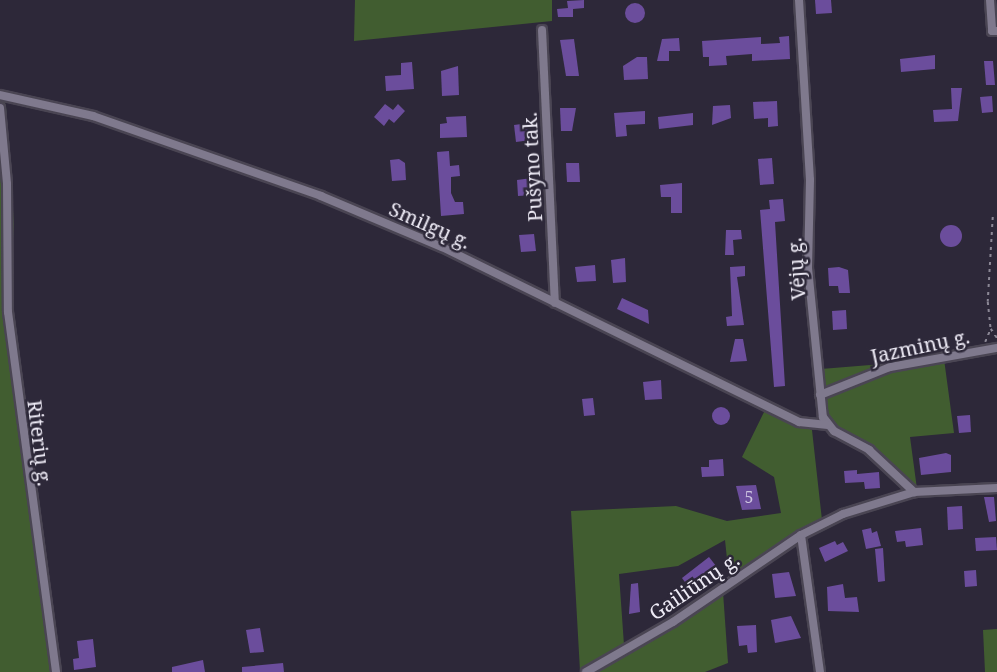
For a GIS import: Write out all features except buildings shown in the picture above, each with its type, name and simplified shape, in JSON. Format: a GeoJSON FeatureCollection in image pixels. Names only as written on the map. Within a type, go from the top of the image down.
{"type":"FeatureCollection","features":[{"type":"Feature","properties":{"kind":"street","name":"Vėjų g."},"geometry":{"type":"LineString","coordinates":[[799,0],[810,180],[808,268],[820,395],[828,425]]}},
{"type":"Feature","properties":{"kind":"street"},"geometry":{"type":"LineString","coordinates":[[990,0],[995,31]]}},
{"type":"Feature","properties":{"kind":"street","name":"Pušyno tak."},"geometry":{"type":"LineString","coordinates":[[543,30],[555,303]]}},
{"type":"Feature","properties":{"kind":"street","name":"Smilgų g."},"geometry":{"type":"LineString","coordinates":[[0,94],[93,116],[321,196],[420,237],[799,422],[828,425]]}},
{"type":"Feature","properties":{"kind":"street","name":"Riterių g."},"geometry":{"type":"LineString","coordinates":[[0,108],[7,184],[8,312],[56,672]]}},
{"type":"Feature","properties":{"kind":"street","name":"Jazminų g."},"geometry":{"type":"LineString","coordinates":[[820,395],[890,367],[997,348]]}},
{"type":"Feature","properties":{"kind":"street"},"geometry":{"type":"LineString","coordinates":[[828,425],[868,450],[914,492]]}},
{"type":"Feature","properties":{"kind":"street","name":"Gailiūnų g."},"geometry":{"type":"LineString","coordinates":[[586,672],[673,622],[801,535],[819,526],[914,492],[997,488]]}},
{"type":"Feature","properties":{"kind":"street"},"geometry":{"type":"LineString","coordinates":[[801,535],[820,672]]}},
{"type":"Feature","properties":{"kind":"path"},"geometry":{"type":"LineString","coordinates":[[979,350],[991,329],[993,217]]}},
{"type":"Feature","properties":{"kind":"path"},"geometry":{"type":"LineString","coordinates":[[991,329],[997,338]]}},
{"type":"Feature","properties":{"kind":"green space"},"geometry":{"type":"Polygon","coordinates":[[[355,0],[552,0],[552,21],[354,41],[355,0]]]}},
{"type":"Feature","properties":{"kind":"green space"},"geometry":{"type":"Polygon","coordinates":[[[0,90],[6,106],[14,225],[10,286],[52,672],[0,672],[0,90]]]}},
{"type":"Feature","properties":{"kind":"green space"},"geometry":{"type":"Polygon","coordinates":[[[944,359],[954,433],[910,437],[917,489],[913,488],[875,447],[830,422],[824,409],[821,369],[944,359]]]}},
{"type":"Feature","properties":{"kind":"green space"},"geometry":{"type":"Polygon","coordinates":[[[765,410],[812,430],[822,520],[729,578],[725,540],[678,566],[619,574],[624,645],[580,671],[571,511],[676,506],[727,521],[781,513],[774,477],[742,457],[765,410]]]}},
{"type":"Feature","properties":{"kind":"green space"},"geometry":{"type":"Polygon","coordinates":[[[723,592],[728,663],[705,672],[593,672],[723,592]]]}},
{"type":"Feature","properties":{"kind":"green space"},"geometry":{"type":"Polygon","coordinates":[[[997,629],[997,672],[985,672],[983,630],[997,629]]]}}]}
